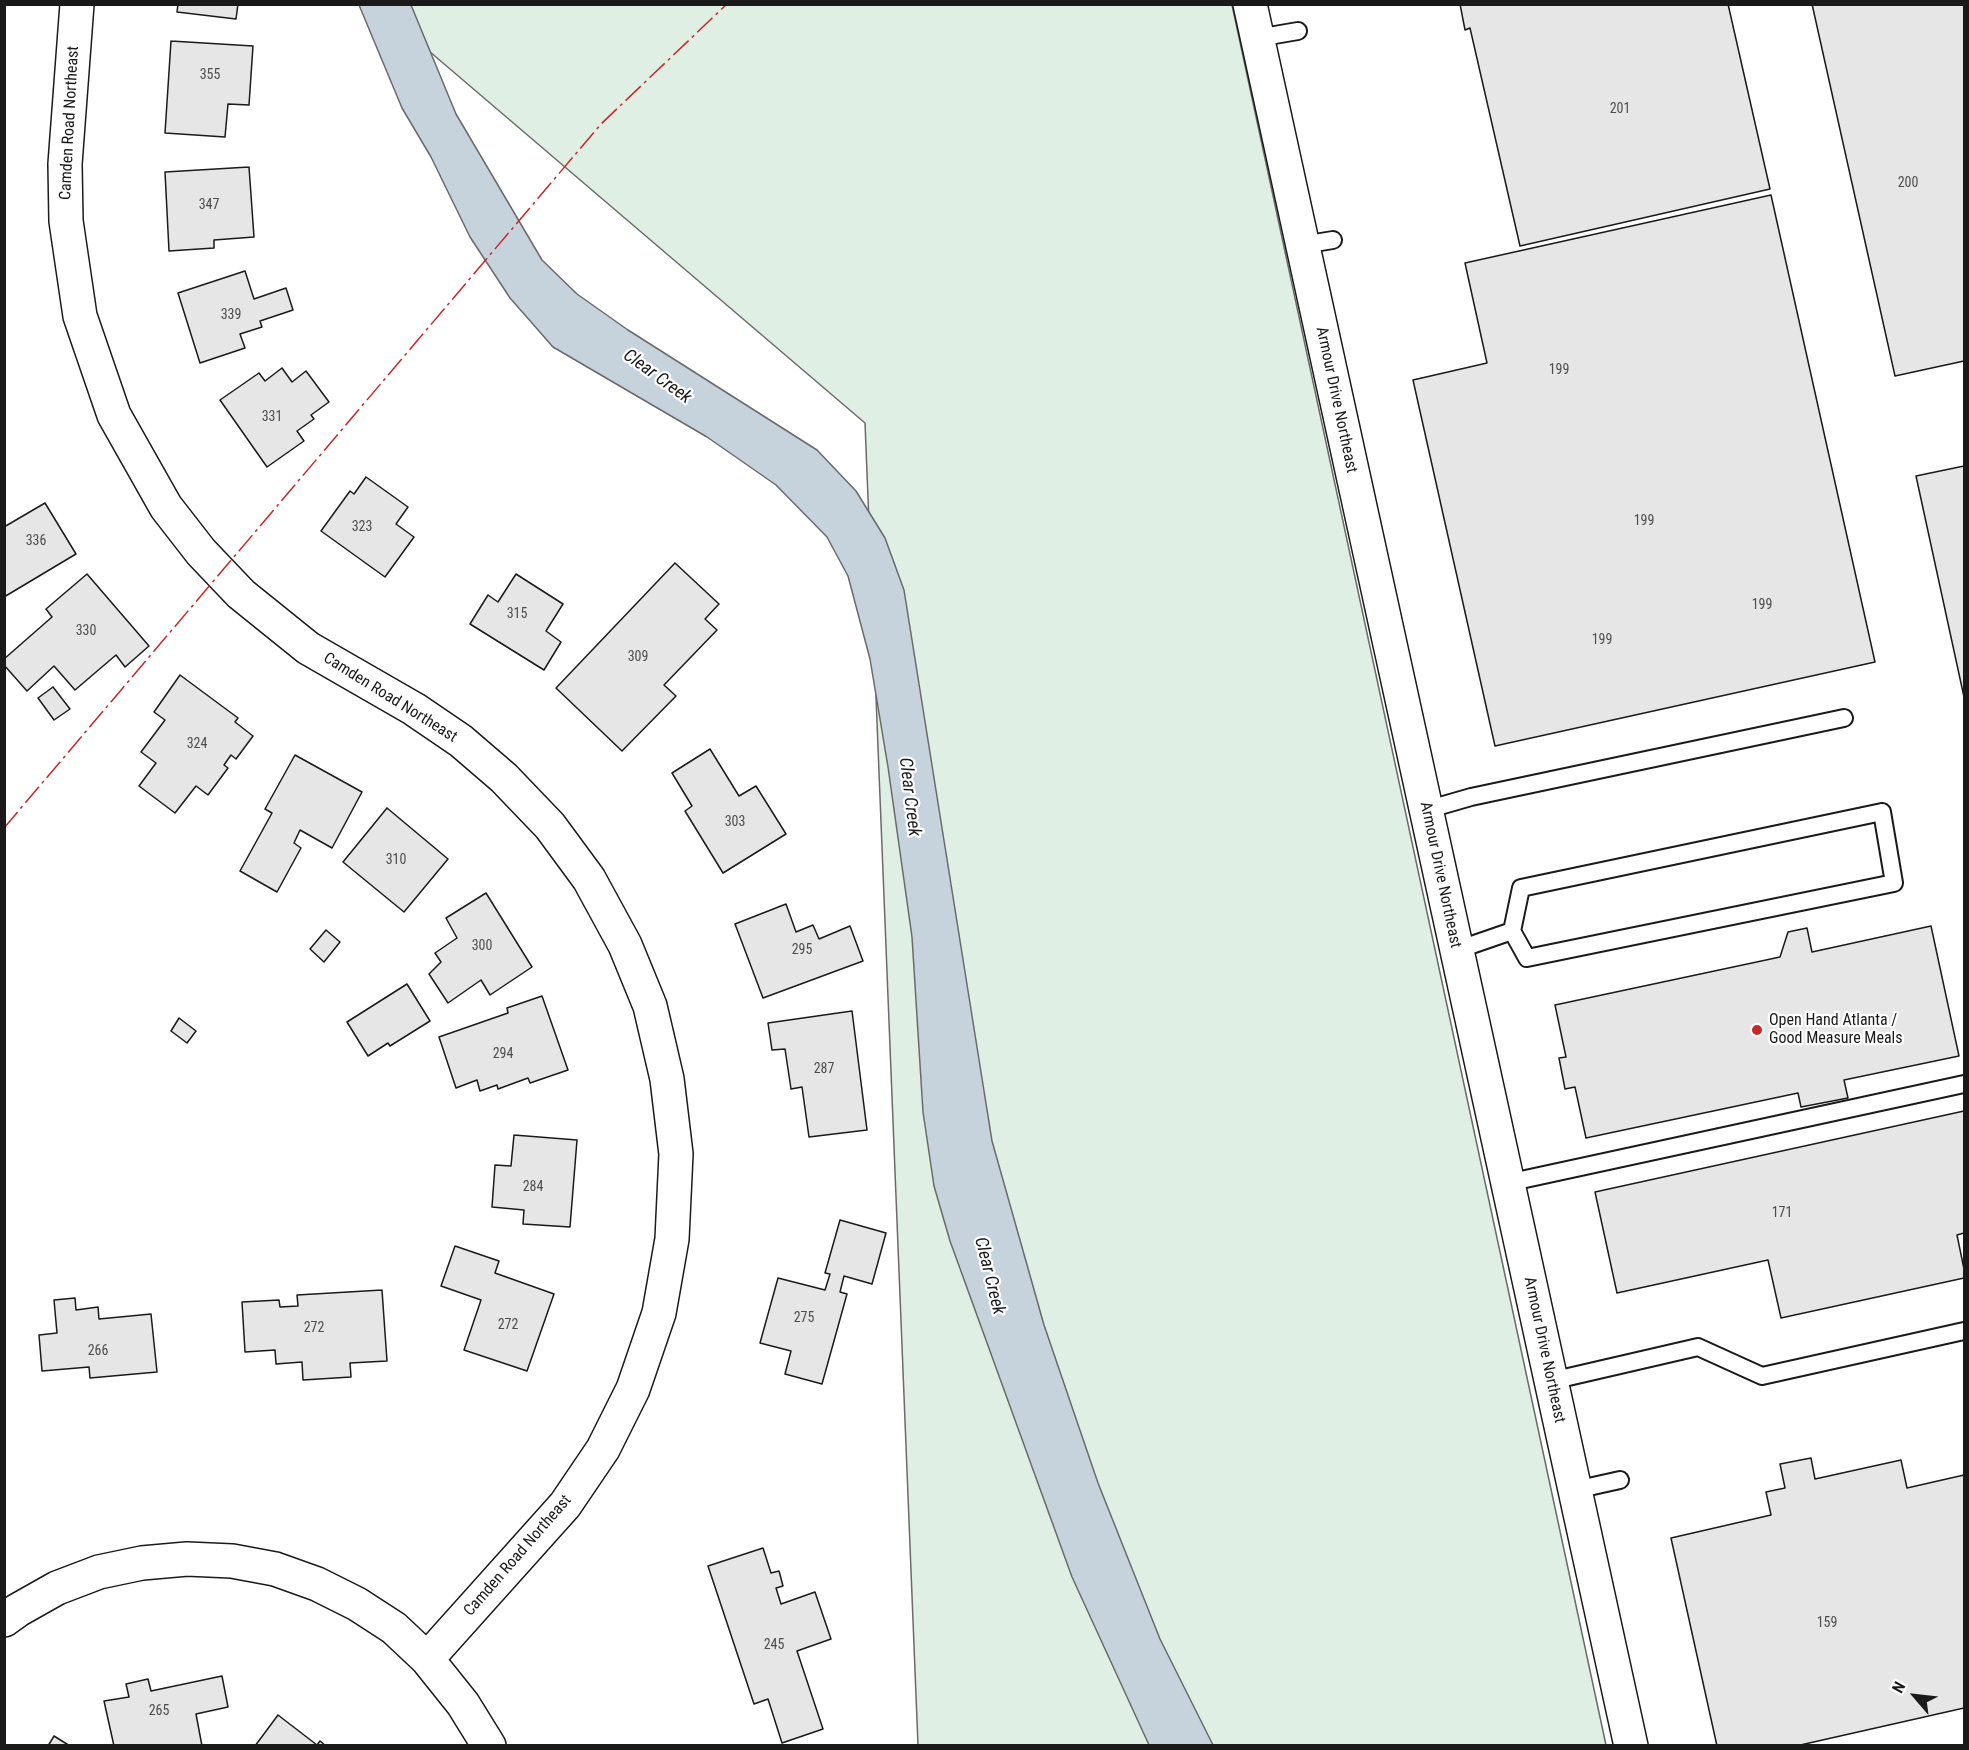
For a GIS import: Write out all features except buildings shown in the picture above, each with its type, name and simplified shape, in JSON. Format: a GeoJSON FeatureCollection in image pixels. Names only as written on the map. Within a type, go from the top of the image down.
{"type":"FeatureCollection","features":[{"type":"Feature","properties":{"kind":"street","name":"Camden Road Northeast"},"geometry":{"type":"LineString","coordinates":[[77,4],[65,164],[66,221],[80,316],[114,415],[166,507],[201,552],[241,594],[308,648],[414,709],[461,741],[504,778],[550,826],[589,879],[625,945],[650,1006],[668,1079],[676,1154],[672,1239],[659,1313],[633,1389],[603,1449],[565,1505],[427,1659]]}},
{"type":"Feature","properties":{"kind":"street","name":"Armour Drive Northeast"},"geometry":{"type":"LineString","coordinates":[[1250,4],[1257,38],[1318,242],[1426,810],[1631,1746]]}},
{"type":"Feature","properties":{"kind":"street"},"geometry":{"type":"LineString","coordinates":[[4,1620],[57,1588],[99,1572],[142,1563],[176,1560],[232,1561],[275,1569],[317,1584],[357,1604],[394,1628],[427,1659],[463,1704],[489,1746]]}},
{"type":"Feature","properties":{"kind":"lane"},"geometry":{"type":"LineString","coordinates":[[1257,38],[1298,31]]}},
{"type":"Feature","properties":{"kind":"lane"},"geometry":{"type":"LineString","coordinates":[[1426,810],[1471,797],[1844,718]]}},
{"type":"Feature","properties":{"kind":"lane"},"geometry":{"type":"LineString","coordinates":[[1882,812],[1894,883],[1527,958],[1512,931],[1521,888],[1882,812]]}},
{"type":"Feature","properties":{"kind":"lane"},"geometry":{"type":"LineString","coordinates":[[1457,950],[1512,931]]}},
{"type":"Feature","properties":{"kind":"lane"},"geometry":{"type":"LineString","coordinates":[[1508,1183],[1965,1084]]}},
{"type":"Feature","properties":{"kind":"lane"},"geometry":{"type":"LineString","coordinates":[[1551,1382],[1698,1347],[1762,1376],[1965,1331]]}},
{"type":"Feature","properties":{"kind":"lane"},"geometry":{"type":"LineString","coordinates":[[1575,1490],[1620,1480]]}},
{"type":"Feature","properties":{"kind":"green space"},"geometry":{"type":"Polygon","coordinates":[[[375,5],[1232,5],[1606,1745],[918,1745],[865,423],[375,5]]]}},
{"type":"Feature","properties":{"kind":"water","name":"Clear Creek"},"geometry":{"type":"Polygon","coordinates":[[[359,5],[411,5],[456,114],[542,260],[577,294],[628,330],[817,450],[856,491],[885,538],[904,590],[992,1141],[1044,1325],[1098,1483],[1160,1639],[1213,1745],[1149,1745],[1072,1577],[950,1241],[934,1186],[923,1112],[912,937],[888,767],[870,659],[848,576],[827,537],[776,485],[707,437],[553,347],[510,298],[470,237],[431,157],[402,108],[359,5]]]}},
{"type":"Feature","properties":{"kind":"power"},"geometry":{"type":"LineString","coordinates":[[4,828],[601,124],[727,4]]}},
{"type":"Feature","properties":{"kind":"place","name":"Open Hand Atlanta / Good Measure Meals"},"geometry":{"type":"Point","coordinates":[1757,1030]}}]}
